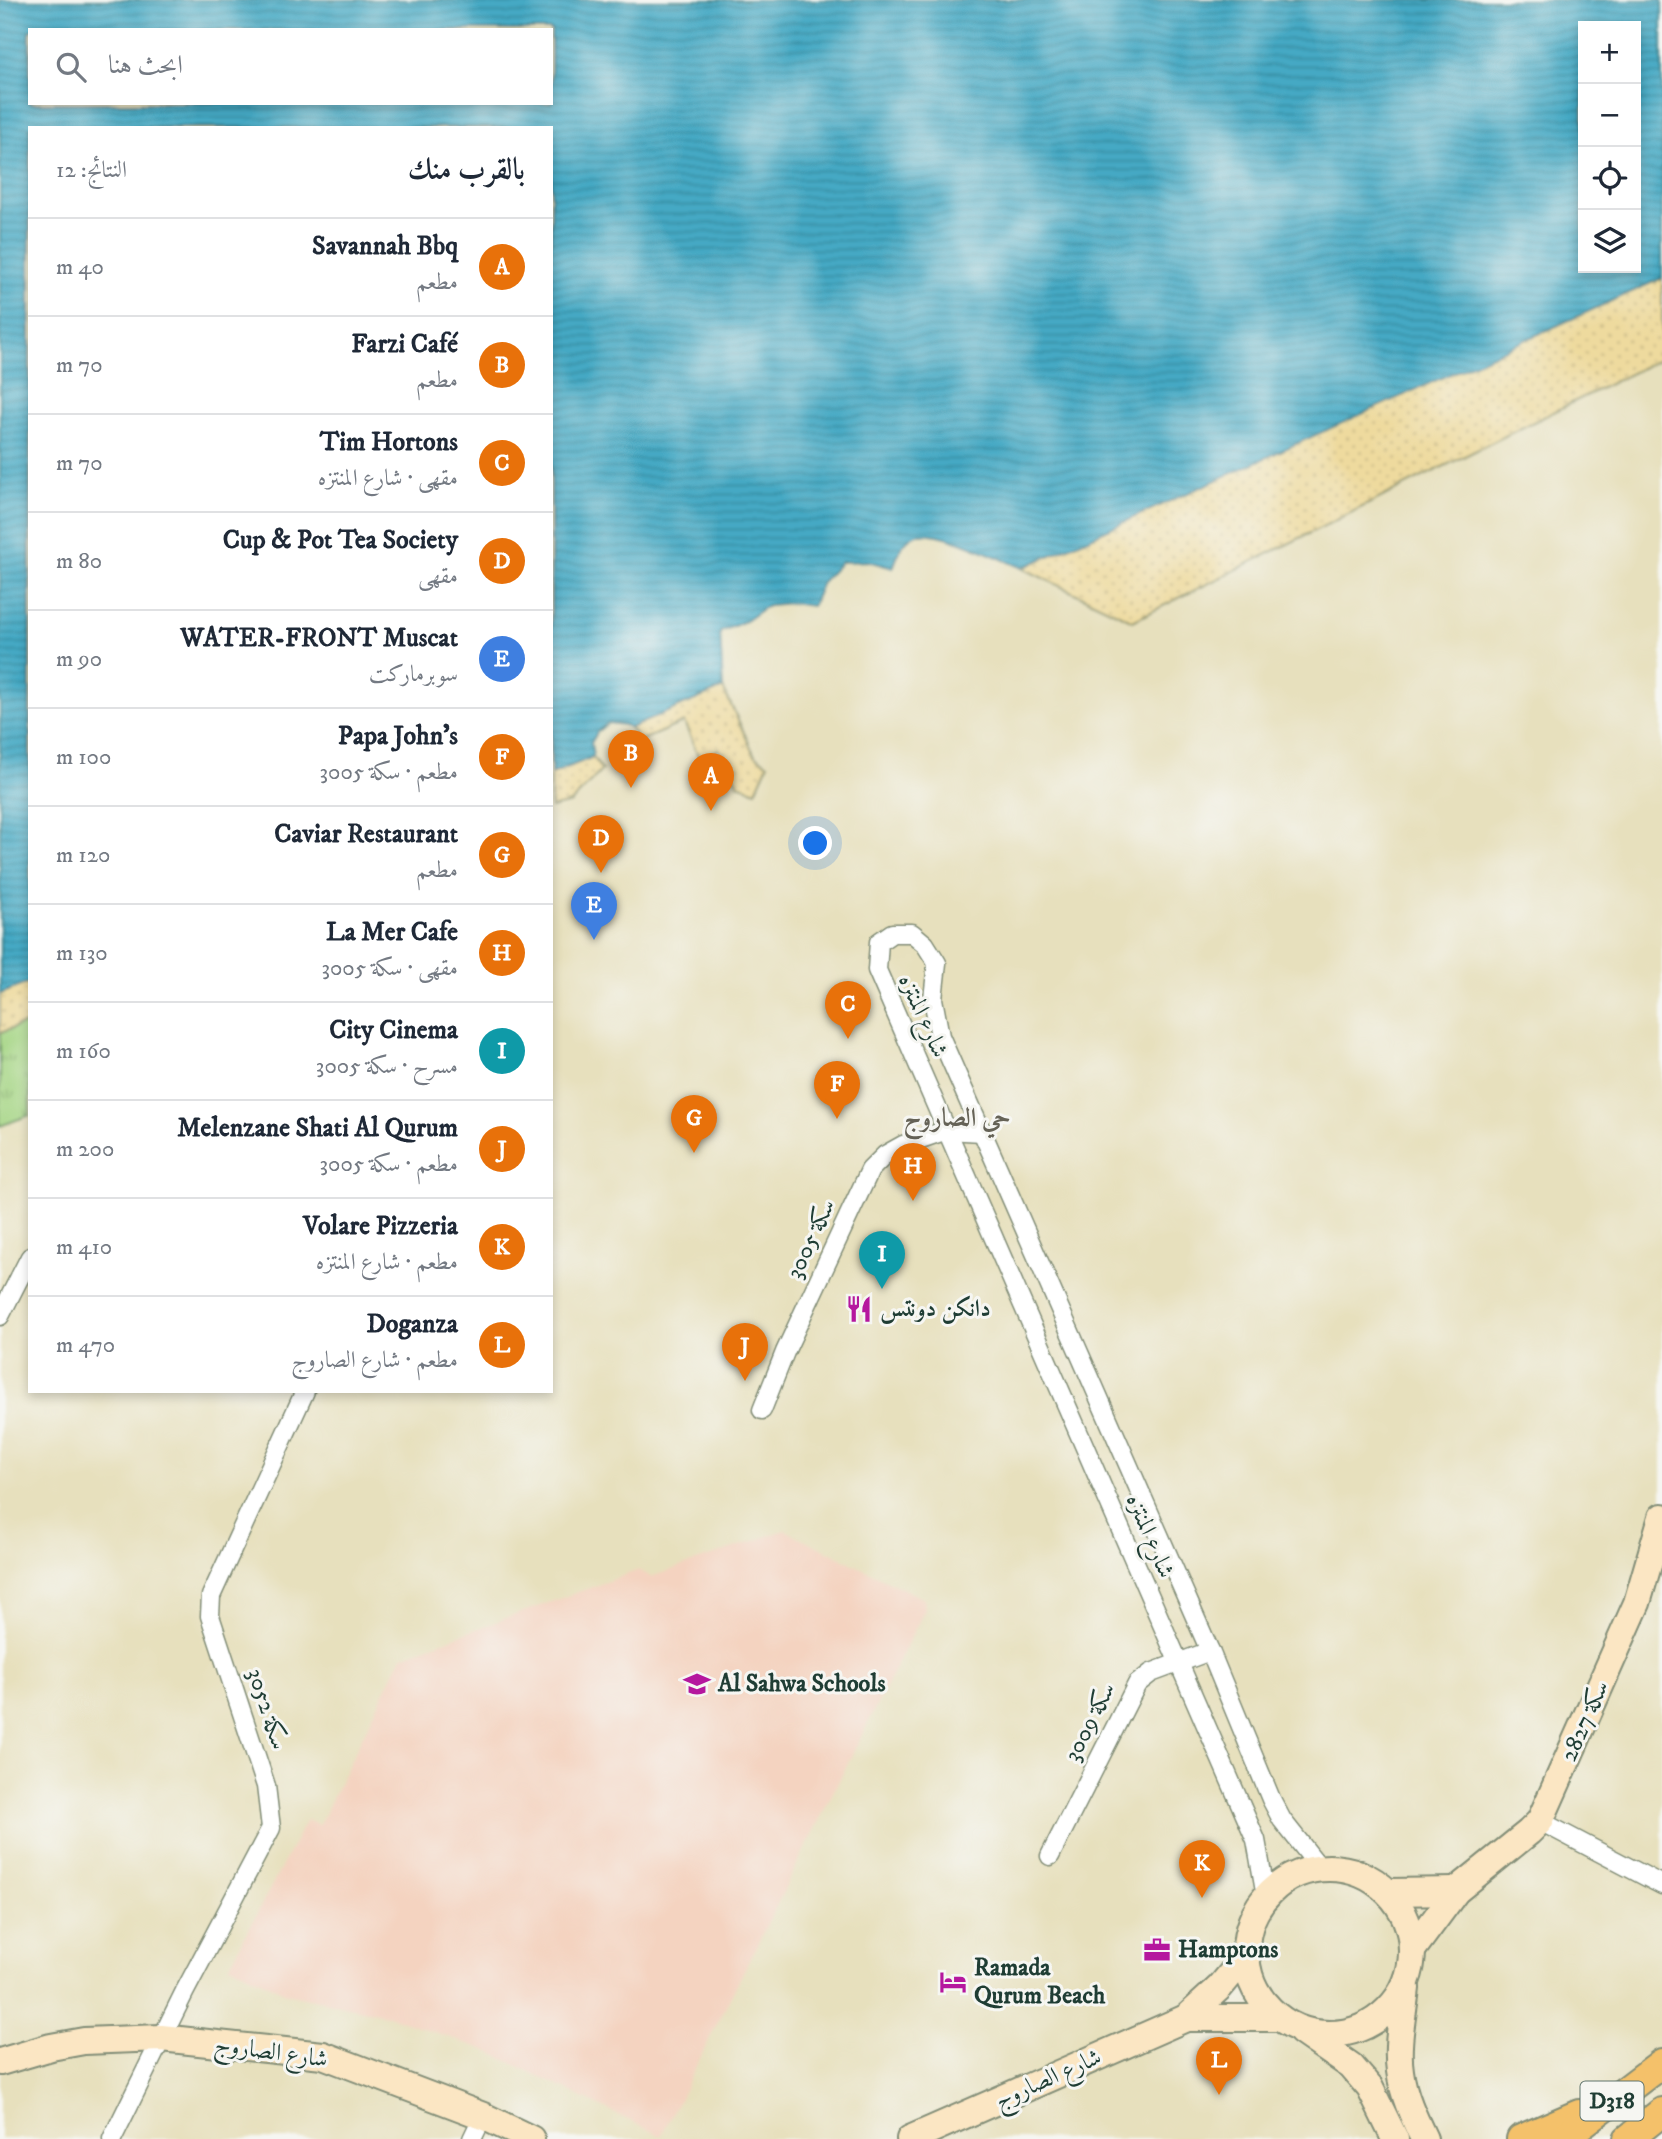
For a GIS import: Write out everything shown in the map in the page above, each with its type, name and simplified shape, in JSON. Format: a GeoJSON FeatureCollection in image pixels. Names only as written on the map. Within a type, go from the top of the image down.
{"type":"FeatureCollection","features":[{"type":"Feature","properties":{"kind":"main road","name":"سكة 2827"},"geometry":{"type":"LineString","coordinates":[[1413,1949],[1455,1891],[1535,1826],[1637,1603],[1662,1517]]}},
{"type":"Feature","properties":{"kind":"main road"},"geometry":{"type":"LineString","coordinates":[[1395,2139],[1370,2088],[1352,2066],[1266,2006],[1248,1975],[1245,1941],[1249,1925],[1266,1896],[1290,1877],[1320,1868],[1350,1870],[1364,1875],[1389,1892],[1406,1918],[1413,1949],[1399,2050],[1400,2073],[1410,2109],[1424,2139]]}},
{"type":"Feature","properties":{"kind":"main road"},"geometry":{"type":"LineString","coordinates":[[1389,1892],[1455,1891]]}},
{"type":"Feature","properties":{"kind":"main road","name":"شارع الصاروج"},"geometry":{"type":"LineString","coordinates":[[910,2139],[1186,2018],[1220,1987],[1245,1957]]}},
{"type":"Feature","properties":{"kind":"main road"},"geometry":{"type":"LineString","coordinates":[[1288,2023],[1316,2033],[1353,2031],[1370,2024],[1385,2012],[1398,1998],[1407,1982]]}},
{"type":"Feature","properties":{"kind":"main road","name":"شارع الصاروج"},"geometry":{"type":"LineString","coordinates":[[1186,2018],[1288,2023]]}},
{"type":"Feature","properties":{"kind":"main road","name":"شارع الصاروج"},"geometry":{"type":"LineString","coordinates":[[0,2062],[51,2047],[84,2041],[161,2038],[323,2055],[478,2128],[531,2139]]}},
{"type":"Feature","properties":{"kind":"main road","name":"D318"},"geometry":{"type":"LineString","coordinates":[[1562,2139],[1662,2063]]}},
{"type":"Feature","properties":{"kind":"main road"},"geometry":{"type":"LineString","coordinates":[[1521,2139],[1578,2115],[1631,2087]]}},
{"type":"Feature","properties":{"kind":"main road","name":"D318"},"geometry":{"type":"LineString","coordinates":[[1628,2139],[1662,2112]]}},
{"type":"Feature","properties":{"kind":"street","name":"شارع المنتزه"},"geometry":{"type":"LineString","coordinates":[[1266,1896],[1256,1840],[877,970],[879,942],[892,933],[912,933],[925,944],[937,963],[933,999],[940,1036],[1282,1820],[1320,1868]]}},
{"type":"Feature","properties":{"kind":"street"},"geometry":{"type":"LineString","coordinates":[[947,1130],[982,1132]]}},
{"type":"Feature","properties":{"kind":"street","name":"سكة 3005"},"geometry":{"type":"LineString","coordinates":[[762,1410],[785,1352],[870,1170],[884,1155],[903,1145],[947,1130]]}},
{"type":"Feature","properties":{"kind":"street"},"geometry":{"type":"LineString","coordinates":[[985,1217],[1014,1205]]}},
{"type":"Feature","properties":{"kind":"street"},"geometry":{"type":"LineString","coordinates":[[0,1316],[28,1261]]}},
{"type":"Feature","properties":{"kind":"street","name":"سكة 3052"},"geometry":{"type":"LineString","coordinates":[[111,2139],[271,1828],[266,1786],[210,1616],[211,1596],[304,1393]]}},
{"type":"Feature","properties":{"kind":"street","name":"سكة 3009"},"geometry":{"type":"LineString","coordinates":[[1050,1856],[1137,1684],[1151,1672],[1210,1651]]}},
{"type":"Feature","properties":{"kind":"street"},"geometry":{"type":"LineString","coordinates":[[1535,1826],[1662,1885]]}},
{"type":"Feature","properties":{"kind":"shaded area"},"geometry":{"type":"Polygon","coordinates":[[[785,1530],[924,1599],[925,1609],[661,2136],[485,2050],[389,2016],[286,1993],[230,1965],[306,1820],[319,1825],[402,1656],[639,1570],[651,1577],[785,1530]]]}},
{"type":"Feature","properties":{"kind":"green space"},"geometry":{"type":"Polygon","coordinates":[[[28,1023],[28,1116],[0,1126],[0,1033],[28,1023]]]}},
{"type":"Feature","properties":{"kind":"sand"},"geometry":{"type":"Polygon","coordinates":[[[1662,278],[1662,358],[1133,621],[1022,568],[1662,278]]]}},
{"type":"Feature","properties":{"kind":"sand"},"geometry":{"type":"Polygon","coordinates":[[[723,688],[754,754],[768,764],[756,791],[738,784],[719,749],[699,758],[684,722],[640,741],[630,728],[723,688]]]}},
{"type":"Feature","properties":{"kind":"sand"},"geometry":{"type":"Polygon","coordinates":[[[593,757],[602,770],[571,803],[553,808],[553,773],[593,757]]]}},
{"type":"Feature","properties":{"kind":"sand"},"geometry":{"type":"Polygon","coordinates":[[[28,983],[28,1023],[0,1033],[0,994],[28,983]]]}},
{"type":"Feature","properties":{"kind":"water"},"geometry":{"type":"Polygon","coordinates":[[[0,0],[1662,0],[1662,278],[1022,568],[950,538],[923,534],[913,536],[906,542],[893,568],[868,561],[841,562],[822,582],[812,606],[791,603],[768,605],[745,621],[720,632],[723,688],[630,728],[608,723],[598,731],[591,743],[593,757],[553,773],[553,126],[28,126],[28,983],[0,994],[0,0]]]}},
{"type":"Feature","properties":{"kind":"place","name":"Farzi Café"},"geometry":{"type":"Point","coordinates":[631,788]}},
{"type":"Feature","properties":{"kind":"place","name":"Savannah Bbq"},"geometry":{"type":"Point","coordinates":[711,811]}},
{"type":"Feature","properties":{"kind":"place","name":"Cup & Pot Tea Society"},"geometry":{"type":"Point","coordinates":[601,873]}},
{"type":"Feature","properties":{"kind":"place","name":"WATER-FRONT Muscat"},"geometry":{"type":"Point","coordinates":[594,940]}},
{"type":"Feature","properties":{"kind":"place","name":"Tim Hortons"},"geometry":{"type":"Point","coordinates":[848,1039]}},
{"type":"Feature","properties":{"kind":"place","name":"Papa John’s"},"geometry":{"type":"Point","coordinates":[837,1119]}},
{"type":"Feature","properties":{"kind":"place","name":"Caviar Restaurant"},"geometry":{"type":"Point","coordinates":[694,1153]}},
{"type":"Feature","properties":{"kind":"place","name":"La Mer Cafe"},"geometry":{"type":"Point","coordinates":[913,1201]}},
{"type":"Feature","properties":{"kind":"place","name":"City Cinema"},"geometry":{"type":"Point","coordinates":[882,1289]}},
{"type":"Feature","properties":{"kind":"place","name":"دانكن دونتس"},"geometry":{"type":"Point","coordinates":[859,1309]}},
{"type":"Feature","properties":{"kind":"place","name":"Melenzane Shati Al Qurum"},"geometry":{"type":"Point","coordinates":[745,1381]}},
{"type":"Feature","properties":{"kind":"place","name":"Al Sahwa Schools"},"geometry":{"type":"Point","coordinates":[697,1684]}},
{"type":"Feature","properties":{"kind":"place","name":"Volare Pizzeria"},"geometry":{"type":"Point","coordinates":[1202,1898]}},
{"type":"Feature","properties":{"kind":"place","name":"Hamptons"},"geometry":{"type":"Point","coordinates":[1157,1950]}},
{"type":"Feature","properties":{"kind":"place","name":"Ramada Qurum Beach"},"geometry":{"type":"Point","coordinates":[953,1982]}},
{"type":"Feature","properties":{"kind":"place","name":"Doganza"},"geometry":{"type":"Point","coordinates":[1219,2095]}},
{"type":"Feature","properties":{"kind":"district","name":"حي الصاروج"},"geometry":{"type":"Point","coordinates":[957,1118]}}]}
